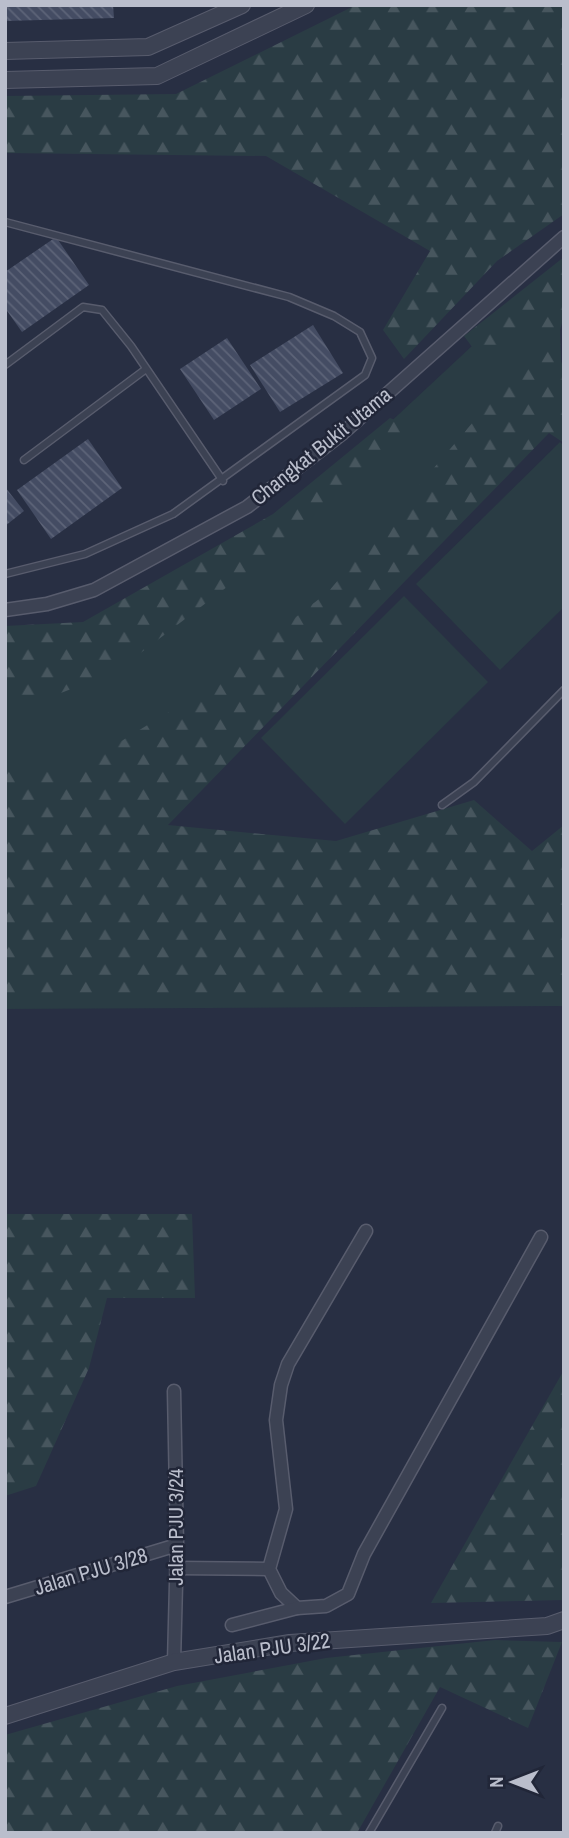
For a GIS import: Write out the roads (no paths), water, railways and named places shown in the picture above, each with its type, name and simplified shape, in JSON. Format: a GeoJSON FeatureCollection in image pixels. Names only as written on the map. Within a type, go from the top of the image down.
{"type":"FeatureCollection","features":[{"type":"Feature","properties":{"kind":"street"},"geometry":{"type":"LineString","coordinates":[[5,51],[148,47],[242,5]]}},
{"type":"Feature","properties":{"kind":"street"},"geometry":{"type":"LineString","coordinates":[[5,80],[157,76],[306,5]]}},
{"type":"Feature","properties":{"kind":"street","name":"Changkat Bukit Utama"},"geometry":{"type":"LineString","coordinates":[[5,610],[47,604],[94,590],[247,507],[343,433],[564,237]]}},
{"type":"Feature","properties":{"kind":"street"},"geometry":{"type":"LineString","coordinates":[[296,1608],[281,1593],[269,1569],[286,1509],[276,1420],[281,1385],[288,1364],[366,1231]]}},
{"type":"Feature","properties":{"kind":"street"},"geometry":{"type":"LineString","coordinates":[[232,1625],[296,1608],[327,1606],[348,1594],[364,1554],[541,1237]]}},
{"type":"Feature","properties":{"kind":"street","name":"Jalan PJU 3/24"},"geometry":{"type":"LineString","coordinates":[[174,1391],[177,1545],[174,1662]]}},
{"type":"Feature","properties":{"kind":"street","name":"Jalan PJU 3/28"},"geometry":{"type":"LineString","coordinates":[[5,1597],[177,1545]]}},
{"type":"Feature","properties":{"kind":"street"},"geometry":{"type":"LineString","coordinates":[[176,1568],[269,1569]]}},
{"type":"Feature","properties":{"kind":"street","name":"Jalan PJU 3/22"},"geometry":{"type":"LineString","coordinates":[[5,1716],[174,1662],[290,1643],[547,1626],[564,1620]]}},
{"type":"Feature","properties":{"kind":"street","name":"Jalan PJU 3/22"},"geometry":{"type":"LineString","coordinates":[[547,1626],[564,1633]]}},
{"type":"Feature","properties":{"kind":"lane"},"geometry":{"type":"LineString","coordinates":[[5,222],[289,297],[334,316],[360,332],[372,358],[365,375],[223,481],[173,514],[85,554],[5,574]]}},
{"type":"Feature","properties":{"kind":"lane"},"geometry":{"type":"LineString","coordinates":[[5,365],[83,307],[102,310],[223,481]]}},
{"type":"Feature","properties":{"kind":"lane"},"geometry":{"type":"LineString","coordinates":[[24,460],[146,369]]}},
{"type":"Feature","properties":{"kind":"lane"},"geometry":{"type":"LineString","coordinates":[[442,805],[474,782],[564,690]]}},
{"type":"Feature","properties":{"kind":"lane"},"geometry":{"type":"LineString","coordinates":[[369,1833],[442,1708]]}}]}
